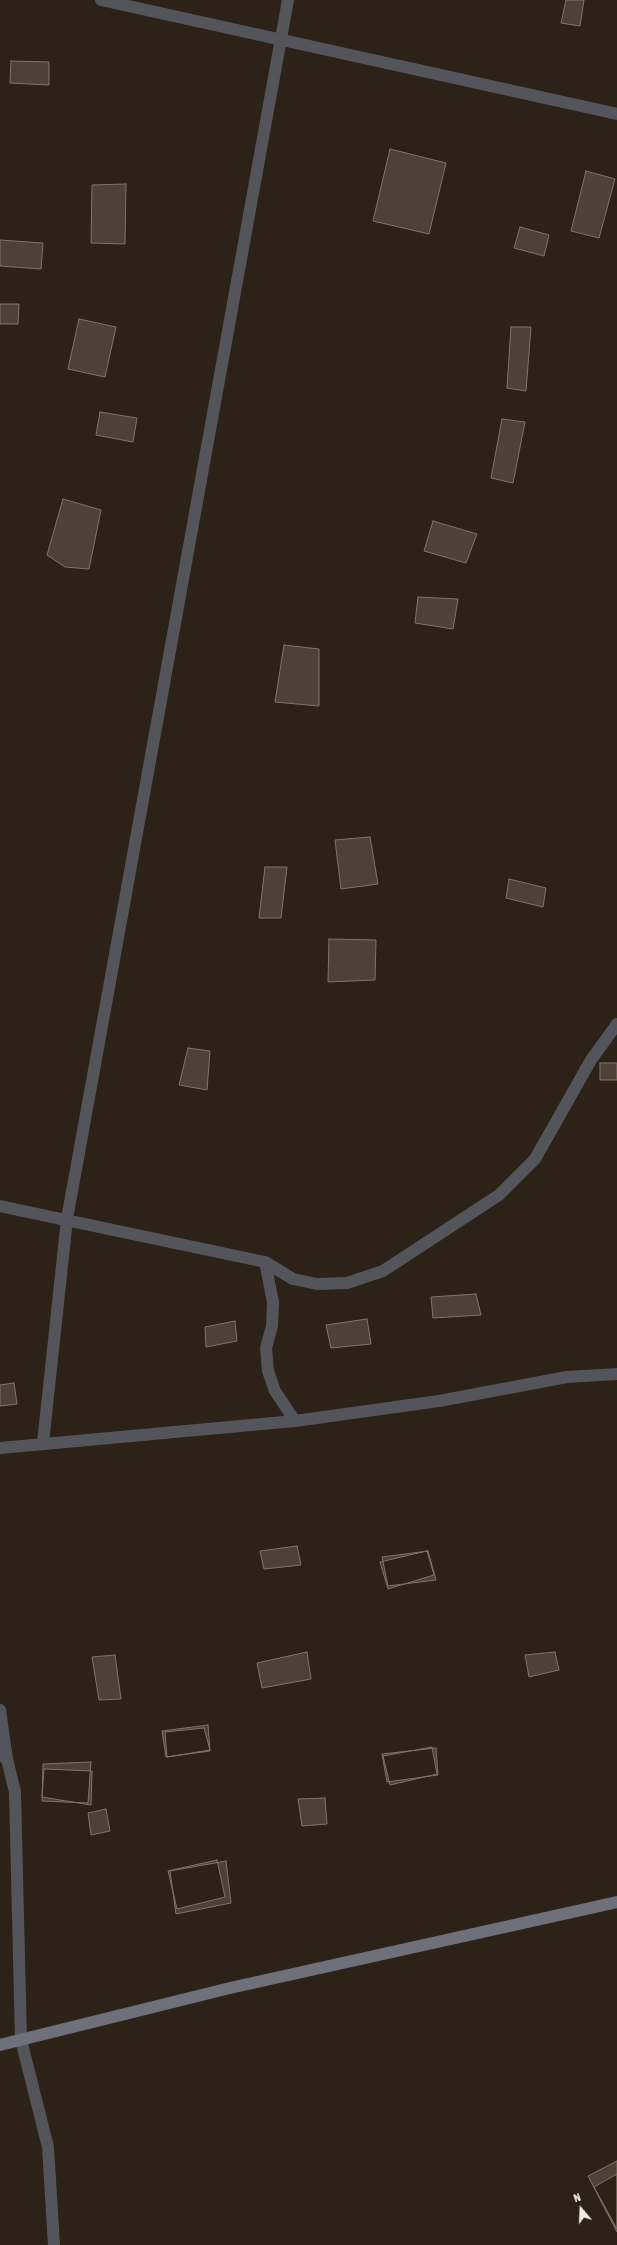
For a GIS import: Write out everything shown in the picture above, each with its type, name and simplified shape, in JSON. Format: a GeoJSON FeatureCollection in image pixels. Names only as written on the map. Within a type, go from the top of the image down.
{"type":"FeatureCollection","features":[{"type":"Feature","properties":{"kind":"street"},"geometry":{"type":"LineString","coordinates":[[101,0],[617,114]]}},
{"type":"Feature","properties":{"kind":"street"},"geometry":{"type":"LineString","coordinates":[[43,1443],[67,1219],[288,0]]}},
{"type":"Feature","properties":{"kind":"street"},"geometry":{"type":"LineString","coordinates":[[0,1206],[266,1262],[293,1279],[317,1284],[347,1283],[383,1271],[499,1195],[535,1159],[591,1060],[617,1024]]}},
{"type":"Feature","properties":{"kind":"street"},"geometry":{"type":"LineString","coordinates":[[266,1262],[273,1302],[272,1326],[266,1348],[268,1371],[275,1391],[295,1421]]}},
{"type":"Feature","properties":{"kind":"street"},"geometry":{"type":"LineString","coordinates":[[0,1448],[295,1421],[439,1401],[567,1378],[617,1374]]}},
{"type":"Feature","properties":{"kind":"street"},"geometry":{"type":"LineString","coordinates":[[0,1710],[4,1757],[15,1792],[21,2040],[48,2147],[54,2245]]}},
{"type":"Feature","properties":{"kind":"street"},"geometry":{"type":"LineString","coordinates":[[0,2045],[230,1988],[617,1902]]}},
{"type":"Feature","properties":{"kind":"building"},"geometry":{"type":"Polygon","coordinates":[[[566,0],[584,0],[580,26],[561,23],[566,0]]]}},
{"type":"Feature","properties":{"kind":"building"},"geometry":{"type":"Polygon","coordinates":[[[11,61],[49,62],[49,85],[10,83],[11,61]]]}},
{"type":"Feature","properties":{"kind":"building"},"geometry":{"type":"Polygon","coordinates":[[[390,149],[446,163],[429,234],[373,221],[390,149]]]}},
{"type":"Feature","properties":{"kind":"building"},"geometry":{"type":"Polygon","coordinates":[[[586,171],[615,179],[599,238],[571,231],[586,171]]]}},
{"type":"Feature","properties":{"kind":"building"},"geometry":{"type":"Polygon","coordinates":[[[126,184],[125,244],[91,243],[92,185],[126,184]]]}},
{"type":"Feature","properties":{"kind":"building"},"geometry":{"type":"Polygon","coordinates":[[[520,227],[549,235],[544,256],[514,248],[520,227]]]}},
{"type":"Feature","properties":{"kind":"building"},"geometry":{"type":"Polygon","coordinates":[[[0,240],[43,243],[41,269],[0,266],[0,240]]]}},
{"type":"Feature","properties":{"kind":"building"},"geometry":{"type":"Polygon","coordinates":[[[0,304],[19,304],[18,324],[0,324],[0,304]]]}},
{"type":"Feature","properties":{"kind":"building"},"geometry":{"type":"Polygon","coordinates":[[[79,319],[116,327],[105,377],[68,369],[79,319]]]}},
{"type":"Feature","properties":{"kind":"building"},"geometry":{"type":"Polygon","coordinates":[[[511,327],[531,327],[526,391],[507,388],[511,327]]]}},
{"type":"Feature","properties":{"kind":"building"},"geometry":{"type":"Polygon","coordinates":[[[100,412],[137,418],[133,442],[96,435],[100,412]]]}},
{"type":"Feature","properties":{"kind":"building"},"geometry":{"type":"Polygon","coordinates":[[[502,419],[525,422],[513,483],[491,478],[502,419]]]}},
{"type":"Feature","properties":{"kind":"building"},"geometry":{"type":"Polygon","coordinates":[[[63,499],[101,510],[89,569],[65,567],[47,555],[63,499]]]}},
{"type":"Feature","properties":{"kind":"building"},"geometry":{"type":"Polygon","coordinates":[[[433,521],[477,534],[466,563],[424,551],[433,521]]]}},
{"type":"Feature","properties":{"kind":"building"},"geometry":{"type":"Polygon","coordinates":[[[418,597],[458,599],[453,629],[415,623],[418,597]]]}},
{"type":"Feature","properties":{"kind":"building"},"geometry":{"type":"Polygon","coordinates":[[[284,645],[319,649],[319,706],[275,702],[284,645]]]}},
{"type":"Feature","properties":{"kind":"building"},"geometry":{"type":"Polygon","coordinates":[[[370,837],[378,884],[341,889],[335,840],[370,837]]]}},
{"type":"Feature","properties":{"kind":"building"},"geometry":{"type":"Polygon","coordinates":[[[265,867],[287,867],[281,918],[259,918],[265,867]]]}},
{"type":"Feature","properties":{"kind":"building"},"geometry":{"type":"Polygon","coordinates":[[[509,879],[546,888],[543,907],[506,898],[509,879]]]}},
{"type":"Feature","properties":{"kind":"building"},"geometry":{"type":"Polygon","coordinates":[[[329,939],[376,940],[375,980],[328,982],[329,939]]]}},
{"type":"Feature","properties":{"kind":"building"},"geometry":{"type":"Polygon","coordinates":[[[188,1048],[210,1051],[207,1090],[179,1085],[188,1048]]]}},
{"type":"Feature","properties":{"kind":"building"},"geometry":{"type":"Polygon","coordinates":[[[600,1063],[617,1063],[617,1080],[600,1080],[600,1063]]]}},
{"type":"Feature","properties":{"kind":"building"},"geometry":{"type":"Polygon","coordinates":[[[476,1294],[481,1315],[433,1318],[431,1297],[476,1294]]]}},
{"type":"Feature","properties":{"kind":"building"},"geometry":{"type":"Polygon","coordinates":[[[367,1319],[371,1344],[331,1348],[326,1325],[367,1319]]]}},
{"type":"Feature","properties":{"kind":"building"},"geometry":{"type":"Polygon","coordinates":[[[235,1321],[237,1341],[206,1347],[205,1327],[235,1321]]]}},
{"type":"Feature","properties":{"kind":"building"},"geometry":{"type":"Polygon","coordinates":[[[14,1383],[17,1404],[0,1406],[0,1385],[14,1383]]]}},
{"type":"Feature","properties":{"kind":"building"},"geometry":{"type":"Polygon","coordinates":[[[297,1546],[301,1565],[264,1569],[260,1551],[297,1546]]]}},
{"type":"Feature","properties":{"kind":"building"},"geometry":{"type":"Polygon","coordinates":[[[427,1551],[434,1575],[388,1589],[380,1562],[427,1551]]]}},
{"type":"Feature","properties":{"kind":"building"},"geometry":{"type":"Polygon","coordinates":[[[428,1551],[436,1580],[388,1586],[382,1557],[428,1551]]]}},
{"type":"Feature","properties":{"kind":"building"},"geometry":{"type":"Polygon","coordinates":[[[307,1652],[311,1679],[262,1688],[257,1663],[307,1652]]]}},
{"type":"Feature","properties":{"kind":"building"},"geometry":{"type":"Polygon","coordinates":[[[555,1652],[559,1670],[529,1677],[525,1655],[555,1652]]]}},
{"type":"Feature","properties":{"kind":"building"},"geometry":{"type":"Polygon","coordinates":[[[115,1655],[121,1699],[99,1700],[92,1657],[115,1655]]]}},
{"type":"Feature","properties":{"kind":"building"},"geometry":{"type":"Polygon","coordinates":[[[208,1725],[210,1751],[166,1757],[162,1731],[208,1725]]]}},
{"type":"Feature","properties":{"kind":"building"},"geometry":{"type":"Polygon","coordinates":[[[204,1728],[210,1750],[167,1757],[165,1732],[204,1728]]]}},
{"type":"Feature","properties":{"kind":"building"},"geometry":{"type":"Polygon","coordinates":[[[432,1747],[437,1774],[390,1785],[383,1756],[432,1747]]]}},
{"type":"Feature","properties":{"kind":"building"},"geometry":{"type":"Polygon","coordinates":[[[436,1748],[438,1775],[387,1782],[382,1754],[436,1748]]]}},
{"type":"Feature","properties":{"kind":"building"},"geometry":{"type":"Polygon","coordinates":[[[91,1762],[88,1803],[42,1801],[43,1764],[91,1762]]]}},
{"type":"Feature","properties":{"kind":"building"},"geometry":{"type":"Polygon","coordinates":[[[44,1769],[92,1771],[91,1805],[42,1797],[44,1769]]]}},
{"type":"Feature","properties":{"kind":"building"},"geometry":{"type":"Polygon","coordinates":[[[325,1798],[327,1824],[302,1826],[298,1799],[325,1798]]]}},
{"type":"Feature","properties":{"kind":"building"},"geometry":{"type":"Polygon","coordinates":[[[106,1809],[110,1831],[91,1835],[88,1813],[106,1809]]]}},
{"type":"Feature","properties":{"kind":"building"},"geometry":{"type":"Polygon","coordinates":[[[217,1860],[225,1897],[177,1909],[168,1871],[217,1860]]]}},
{"type":"Feature","properties":{"kind":"building"},"geometry":{"type":"Polygon","coordinates":[[[226,1861],[231,1903],[176,1914],[170,1871],[226,1861]]]}},
{"type":"Feature","properties":{"kind":"building"},"geometry":{"type":"Polygon","coordinates":[[[617,2161],[617,2232],[588,2176],[617,2161]]]}},
{"type":"Feature","properties":{"kind":"building"},"geometry":{"type":"Polygon","coordinates":[[[617,2174],[617,2229],[594,2187],[617,2174]]]}}]}
